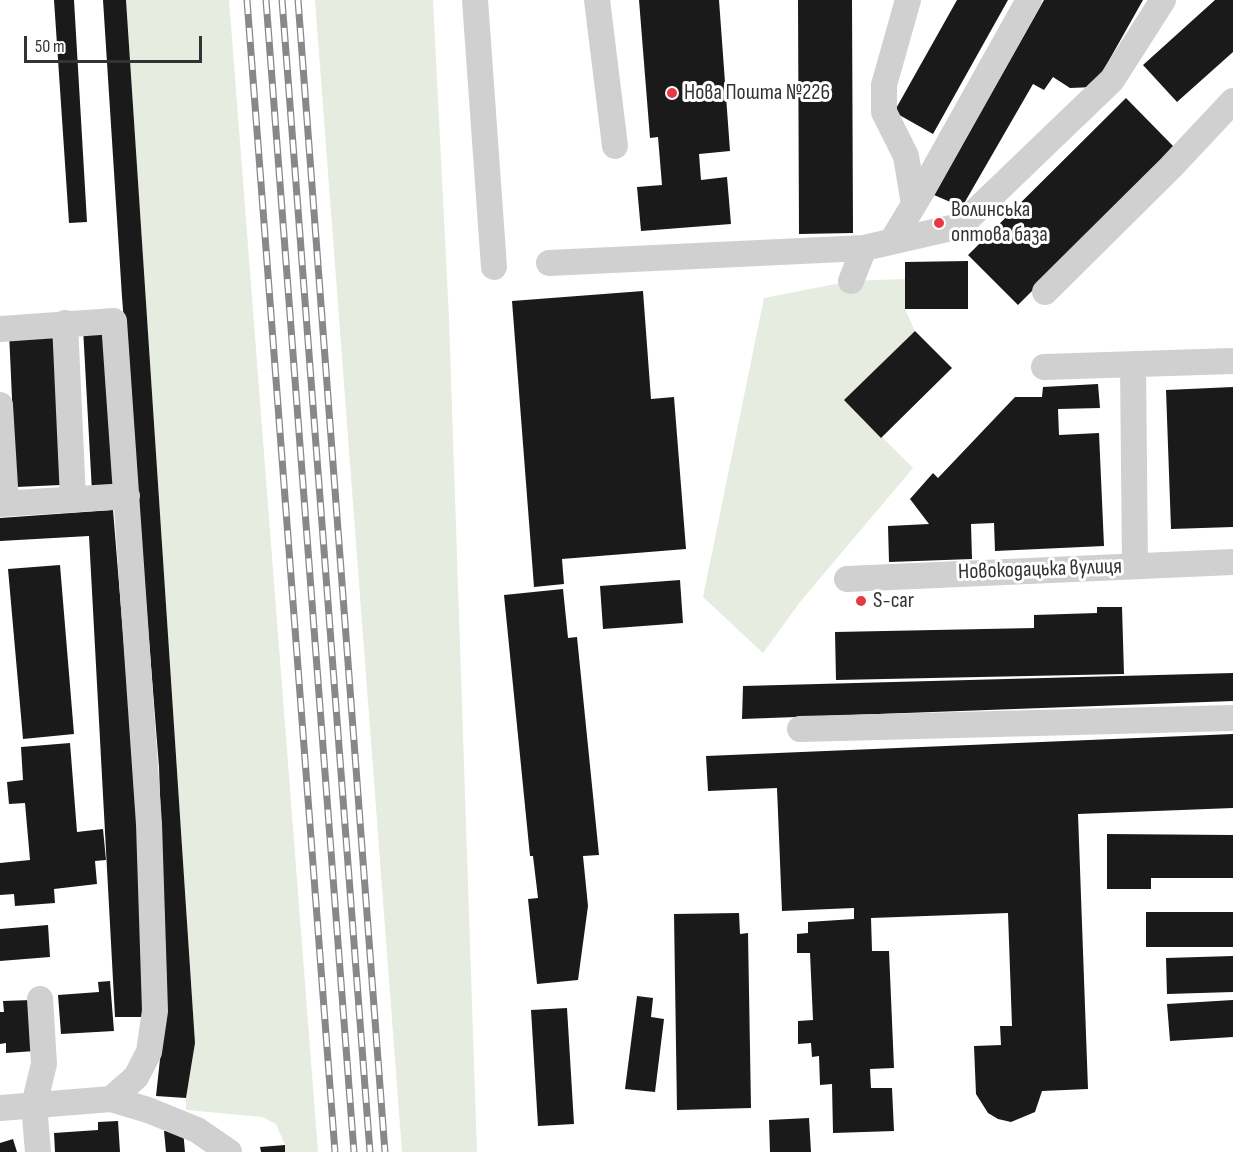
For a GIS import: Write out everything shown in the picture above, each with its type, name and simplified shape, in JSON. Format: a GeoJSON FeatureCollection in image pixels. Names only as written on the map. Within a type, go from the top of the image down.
{"type":"FeatureCollection","features":[{"type":"Feature","properties":{"kind":"street"},"geometry":{"type":"LineString","coordinates":[[475,0],[494,267]]}},
{"type":"Feature","properties":{"kind":"street"},"geometry":{"type":"LineString","coordinates":[[597,0],[615,146]]}},
{"type":"Feature","properties":{"kind":"street"},"geometry":{"type":"LineString","coordinates":[[908,0],[884,85],[884,112],[906,156],[915,204]]}},
{"type":"Feature","properties":{"kind":"street"},"geometry":{"type":"LineString","coordinates":[[892,241],[1029,0]]}},
{"type":"Feature","properties":{"kind":"street"},"geometry":{"type":"LineString","coordinates":[[549,263],[864,248],[960,226],[1112,80],[1163,0]]}},
{"type":"Feature","properties":{"kind":"street"},"geometry":{"type":"LineString","coordinates":[[1045,292],[1171,167],[1233,101]]}},
{"type":"Feature","properties":{"kind":"street"},"geometry":{"type":"LineString","coordinates":[[851,281],[864,248]]}},
{"type":"Feature","properties":{"kind":"street"},"geometry":{"type":"LineString","coordinates":[[0,329],[114,321],[149,824],[155,1011],[149,1052],[136,1077],[111,1099]]}},
{"type":"Feature","properties":{"kind":"street"},"geometry":{"type":"LineString","coordinates":[[64,323],[73,499]]}},
{"type":"Feature","properties":{"kind":"street"},"geometry":{"type":"LineString","coordinates":[[1044,367],[1233,361]]}},
{"type":"Feature","properties":{"kind":"street"},"geometry":{"type":"LineString","coordinates":[[1133,364],[1135,566]]}},
{"type":"Feature","properties":{"kind":"street"},"geometry":{"type":"LineString","coordinates":[[0,405],[3,504],[127,496]]}},
{"type":"Feature","properties":{"kind":"street","name":"Новокодацька вулиця"},"geometry":{"type":"LineString","coordinates":[[847,579],[1233,562]]}},
{"type":"Feature","properties":{"kind":"street"},"geometry":{"type":"LineString","coordinates":[[800,729],[1233,718]]}},
{"type":"Feature","properties":{"kind":"street"},"geometry":{"type":"LineString","coordinates":[[38,1152],[34,1105],[44,1064],[40,999]]}},
{"type":"Feature","properties":{"kind":"street"},"geometry":{"type":"LineString","coordinates":[[0,1108],[111,1099],[148,1110],[197,1141],[229,1152]]}},
{"type":"Feature","properties":{"kind":"shaded area"},"geometry":{"type":"Polygon","coordinates":[[[126,0],[229,0],[318,1152],[285,1152],[285,1145],[276,1124],[262,1117],[186,1110],[195,1043],[126,0]]]}},
{"type":"Feature","properties":{"kind":"shaded area"},"geometry":{"type":"Polygon","coordinates":[[[315,0],[433,0],[449,319],[477,1152],[402,1152],[315,0]]]}},
{"type":"Feature","properties":{"kind":"shaded area"},"geometry":{"type":"Polygon","coordinates":[[[905,279],[905,309],[915,331],[845,400],[913,468],[800,602],[763,653],[703,597],[764,298],[851,281],[905,279]]]}},
{"type":"Feature","properties":{"kind":"building"},"geometry":{"type":"Polygon","coordinates":[[[54,0],[74,0],[87,222],[69,223],[54,0]]]}},
{"type":"Feature","properties":{"kind":"building"},"geometry":{"type":"Polygon","coordinates":[[[103,0],[126,0],[195,1043],[186,1098],[156,1096],[167,995],[159,767],[122,297],[103,0]]]}},
{"type":"Feature","properties":{"kind":"building"},"geometry":{"type":"Polygon","coordinates":[[[639,0],[719,0],[730,151],[699,154],[701,180],[727,177],[731,224],[641,231],[637,187],[662,185],[658,137],[650,138],[639,0]]]}},
{"type":"Feature","properties":{"kind":"building"},"geometry":{"type":"Polygon","coordinates":[[[798,0],[852,0],[853,233],[799,234],[798,0]]]}},
{"type":"Feature","properties":{"kind":"building"},"geometry":{"type":"Polygon","coordinates":[[[957,0],[1008,0],[933,134],[894,112],[957,0]]]}},
{"type":"Feature","properties":{"kind":"building"},"geometry":{"type":"Polygon","coordinates":[[[1044,0],[1143,0],[1094,87],[1070,88],[1053,77],[1044,90],[1033,84],[962,207],[934,195],[1044,0]]]}},
{"type":"Feature","properties":{"kind":"building"},"geometry":{"type":"Polygon","coordinates":[[[1215,0],[1233,0],[1233,52],[1177,102],[1143,65],[1215,0]]]}},
{"type":"Feature","properties":{"kind":"building"},"geometry":{"type":"Polygon","coordinates":[[[1126,98],[1175,148],[1018,305],[968,255],[1126,98]]]}},
{"type":"Feature","properties":{"kind":"building"},"geometry":{"type":"Polygon","coordinates":[[[968,261],[968,309],[905,309],[905,262],[968,261]]]}},
{"type":"Feature","properties":{"kind":"building"},"geometry":{"type":"Polygon","coordinates":[[[643,291],[651,399],[674,397],[686,549],[562,559],[564,584],[534,587],[512,301],[643,291]]]}},
{"type":"Feature","properties":{"kind":"building"},"geometry":{"type":"Polygon","coordinates":[[[106,327],[114,491],[92,492],[83,328],[106,327]]]}},
{"type":"Feature","properties":{"kind":"building"},"geometry":{"type":"Polygon","coordinates":[[[55,330],[61,485],[16,487],[9,332],[55,330]]]}},
{"type":"Feature","properties":{"kind":"building"},"geometry":{"type":"Polygon","coordinates":[[[915,331],[952,368],[881,438],[844,400],[915,331]]]}},
{"type":"Feature","properties":{"kind":"building"},"geometry":{"type":"Polygon","coordinates":[[[1098,384],[1100,408],[1058,409],[1059,435],[1099,433],[1104,546],[995,551],[994,523],[971,524],[972,559],[889,562],[888,526],[929,524],[910,499],[933,473],[938,478],[1015,397],[1042,397],[1043,387],[1098,384]]]}},
{"type":"Feature","properties":{"kind":"building"},"geometry":{"type":"Polygon","coordinates":[[[1233,387],[1233,527],[1171,529],[1166,390],[1233,387]]]}},
{"type":"Feature","properties":{"kind":"building"},"geometry":{"type":"Polygon","coordinates":[[[113,510],[140,841],[143,1017],[115,1017],[89,536],[0,541],[0,518],[113,510]]]}},
{"type":"Feature","properties":{"kind":"building"},"geometry":{"type":"Polygon","coordinates":[[[60,565],[74,734],[23,739],[8,569],[60,565]]]}},
{"type":"Feature","properties":{"kind":"building"},"geometry":{"type":"Polygon","coordinates":[[[680,580],[683,623],[603,629],[600,586],[680,580]]]}},
{"type":"Feature","properties":{"kind":"building"},"geometry":{"type":"Polygon","coordinates":[[[563,589],[568,638],[577,637],[599,855],[583,856],[588,906],[578,980],[537,984],[528,899],[538,898],[533,856],[530,856],[504,595],[563,589]]]}},
{"type":"Feature","properties":{"kind":"building"},"geometry":{"type":"Polygon","coordinates":[[[1097,607],[1122,607],[1124,674],[836,680],[835,632],[1034,628],[1034,615],[1097,613],[1097,607]]]}},
{"type":"Feature","properties":{"kind":"building"},"geometry":{"type":"Polygon","coordinates":[[[1233,673],[1233,701],[742,719],[743,686],[1233,673]]]}},
{"type":"Feature","properties":{"kind":"building"},"geometry":{"type":"Polygon","coordinates":[[[1233,734],[1233,808],[1078,814],[1088,1089],[1042,1091],[1035,1112],[1011,1122],[998,1119],[988,1113],[976,1094],[974,1046],[1001,1045],[1000,1026],[1012,1026],[1008,913],[871,918],[872,951],[889,951],[894,1068],[870,1069],[871,1088],[892,1088],[894,1131],[833,1133],[832,1084],[820,1085],[819,1056],[812,1057],[811,1043],[798,1044],[798,1021],[813,1020],[810,953],[797,953],[797,934],[808,933],[808,922],[854,919],[854,908],[782,911],[777,788],[708,791],[706,756],[1233,734]]]}},
{"type":"Feature","properties":{"kind":"building"},"geometry":{"type":"Polygon","coordinates":[[[70,743],[77,832],[103,829],[106,860],[95,861],[97,884],[54,889],[55,903],[15,906],[14,894],[0,895],[0,863],[30,860],[25,803],[9,804],[7,782],[23,780],[21,747],[70,743]]]}},
{"type":"Feature","properties":{"kind":"building"},"geometry":{"type":"Polygon","coordinates":[[[1107,834],[1233,835],[1233,878],[1151,878],[1151,889],[1107,889],[1107,834]]]}},
{"type":"Feature","properties":{"kind":"building"},"geometry":{"type":"Polygon","coordinates":[[[1146,912],[1233,912],[1233,947],[1146,947],[1146,912]]]}},
{"type":"Feature","properties":{"kind":"building"},"geometry":{"type":"Polygon","coordinates":[[[739,913],[740,934],[748,933],[751,1108],[677,1110],[674,914],[739,913]]]}},
{"type":"Feature","properties":{"kind":"building"},"geometry":{"type":"Polygon","coordinates":[[[48,925],[50,957],[0,961],[0,929],[48,925]]]}},
{"type":"Feature","properties":{"kind":"building"},"geometry":{"type":"Polygon","coordinates":[[[1233,956],[1233,992],[1167,994],[1166,958],[1233,956]]]}},
{"type":"Feature","properties":{"kind":"building"},"geometry":{"type":"Polygon","coordinates":[[[110,981],[114,1031],[61,1034],[58,995],[99,992],[98,982],[110,981]]]}},
{"type":"Feature","properties":{"kind":"building"},"geometry":{"type":"Polygon","coordinates":[[[637,996],[653,998],[651,1017],[664,1019],[655,1092],[625,1089],[637,996]]]}},
{"type":"Feature","properties":{"kind":"building"},"geometry":{"type":"Polygon","coordinates":[[[32,1000],[35,1051],[6,1053],[6,1043],[0,1044],[0,1012],[4,1012],[3,1001],[32,1000]]]}},
{"type":"Feature","properties":{"kind":"building"},"geometry":{"type":"Polygon","coordinates":[[[1233,1000],[1233,1037],[1170,1041],[1167,1004],[1233,1000]]]}},
{"type":"Feature","properties":{"kind":"building"},"geometry":{"type":"Polygon","coordinates":[[[567,1008],[574,1124],[538,1126],[531,1010],[567,1008]]]}},
{"type":"Feature","properties":{"kind":"building"},"geometry":{"type":"Polygon","coordinates":[[[809,1118],[811,1152],[770,1152],[769,1120],[809,1118]]]}},
{"type":"Feature","properties":{"kind":"building"},"geometry":{"type":"Polygon","coordinates":[[[118,1121],[120,1152],[55,1152],[54,1133],[98,1130],[98,1122],[118,1121]]]}},
{"type":"Feature","properties":{"kind":"building"},"geometry":{"type":"Polygon","coordinates":[[[183,1130],[185,1152],[166,1152],[164,1131],[183,1130]]]}},
{"type":"Feature","properties":{"kind":"building"},"geometry":{"type":"Polygon","coordinates":[[[13,1139],[17,1152],[0,1152],[0,1143],[13,1139]]]}},
{"type":"Feature","properties":{"kind":"building"},"geometry":{"type":"Polygon","coordinates":[[[285,1145],[285,1152],[261,1152],[260,1147],[285,1145]]]}},
{"type":"Feature","properties":{"kind":"railway"},"geometry":{"type":"LineString","coordinates":[[247,0],[335,1152]]}},
{"type":"Feature","properties":{"kind":"railway"},"geometry":{"type":"LineString","coordinates":[[266,0],[354,1152]]}},
{"type":"Feature","properties":{"kind":"railway"},"geometry":{"type":"LineString","coordinates":[[282,0],[370,1152]]}},
{"type":"Feature","properties":{"kind":"railway"},"geometry":{"type":"LineString","coordinates":[[298,0],[385,1152]]}},
{"type":"Feature","properties":{"kind":"place","name":"Нова Пошта №226"},"geometry":{"type":"Point","coordinates":[672,93]}},
{"type":"Feature","properties":{"kind":"place","name":"Волинська оптова база"},"geometry":{"type":"Point","coordinates":[939,223]}},
{"type":"Feature","properties":{"kind":"place","name":"S-car"},"geometry":{"type":"Point","coordinates":[861,601]}}]}
